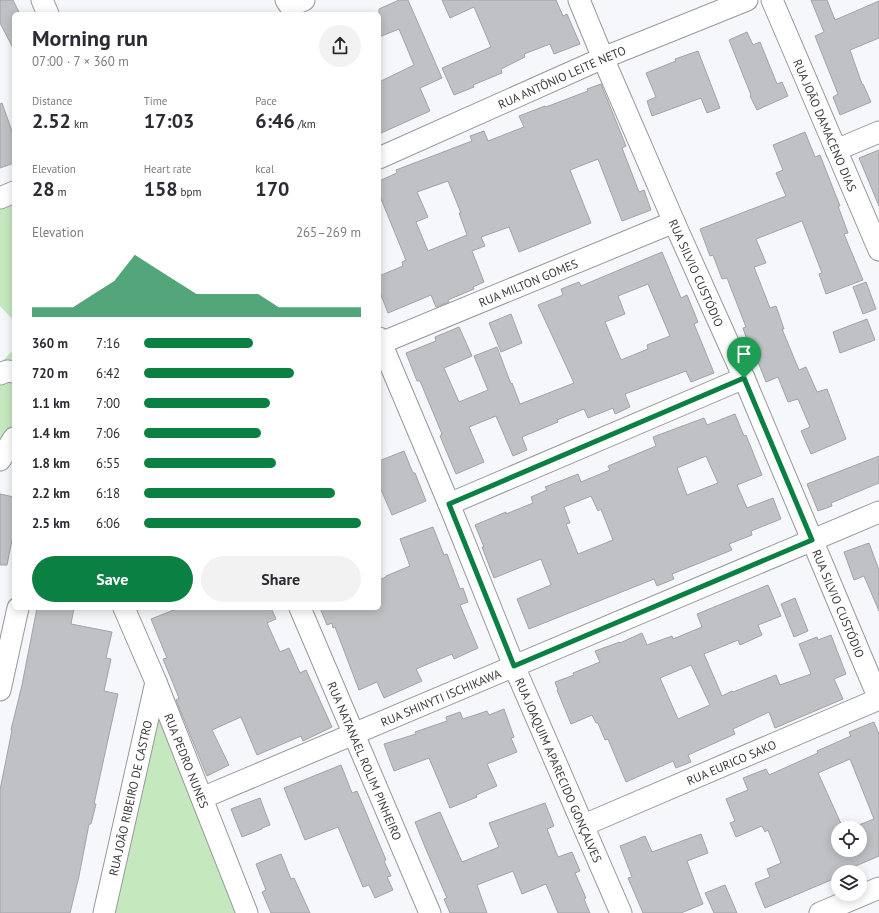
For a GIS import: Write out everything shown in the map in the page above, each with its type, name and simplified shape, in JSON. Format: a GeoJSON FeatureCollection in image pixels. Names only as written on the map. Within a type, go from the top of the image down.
{"type":"FeatureCollection","features":[{"type":"Feature","properties":{"kind":"street"},"geometry":{"type":"LineString","coordinates":[[42,0],[47,12]]}},
{"type":"Feature","properties":{"kind":"street","name":"RUA SILVIO CUSTÓDIO"},"geometry":{"type":"LineString","coordinates":[[579,0],[674,222],[744,378],[879,699]]}},
{"type":"Feature","properties":{"kind":"street","name":"RUA ANTÔNIO LEITE NETO"},"geometry":{"type":"LineString","coordinates":[[381,157],[603,58],[747,0]]}},
{"type":"Feature","properties":{"kind":"street","name":"RUA JOÃO DAMACENO DIAS"},"geometry":{"type":"LineString","coordinates":[[772,0],[879,250]]}},
{"type":"Feature","properties":{"kind":"street"},"geometry":{"type":"LineString","coordinates":[[836,150],[879,132]]}},
{"type":"Feature","properties":{"kind":"street"},"geometry":{"type":"LineString","coordinates":[[0,198],[12,193]]}},
{"type":"Feature","properties":{"kind":"street","name":"RUA MILTON GOMES"},"geometry":{"type":"LineString","coordinates":[[381,341],[674,222]]}},
{"type":"Feature","properties":{"kind":"street","name":"RUA JOAQUIM APARECIDO GONÇALVES"},"geometry":{"type":"LineString","coordinates":[[381,343],[449,504],[514,666],[621,913]]}},
{"type":"Feature","properties":{"kind":"street"},"geometry":{"type":"LineString","coordinates":[[0,374],[7,371],[12,372]]}},
{"type":"Feature","properties":{"kind":"street"},"geometry":{"type":"LineString","coordinates":[[449,504],[744,378]]}},
{"type":"Feature","properties":{"kind":"street"},"geometry":{"type":"LineString","coordinates":[[0,460],[12,441]]}},
{"type":"Feature","properties":{"kind":"street","name":"RUA SHINYTI ISCHIKAWA"},"geometry":{"type":"LineString","coordinates":[[202,798],[879,512]]}},
{"type":"Feature","properties":{"kind":"street"},"geometry":{"type":"LineString","coordinates":[[0,690],[18,610]]}},
{"type":"Feature","properties":{"kind":"street","name":"RUA PEDRO NUNES"},"geometry":{"type":"LineString","coordinates":[[125,610],[156,682],[247,913]]}},
{"type":"Feature","properties":{"kind":"street","name":"RUA NATANAEL ROLIM PINHEIRO"},"geometry":{"type":"LineString","coordinates":[[301,610],[430,913]]}},
{"type":"Feature","properties":{"kind":"street","name":"RUA JOÃO RIBEIRO DE CASTRO"},"geometry":{"type":"LineString","coordinates":[[104,913],[156,682]]}},
{"type":"Feature","properties":{"kind":"street","name":"RUA EURICO SAKO"},"geometry":{"type":"LineString","coordinates":[[584,825],[879,699]]}},
{"type":"Feature","properties":{"kind":"street"},"geometry":{"type":"LineString","coordinates":[[820,913],[879,888]]}},
{"type":"Feature","properties":{"kind":"green space"},"geometry":{"type":"Polygon","coordinates":[[[12,198],[12,319],[0,306],[0,203],[12,198]]]}},
{"type":"Feature","properties":{"kind":"green space"},"geometry":{"type":"Polygon","coordinates":[[[12,351],[12,433],[0,453],[0,364],[12,351]]]}},
{"type":"Feature","properties":{"kind":"green space"},"geometry":{"type":"Polygon","coordinates":[[[156,697],[240,913],[109,913],[156,697]]]}},
{"type":"Feature","properties":{"kind":"building"},"geometry":{"type":"Polygon","coordinates":[[[0,0],[13,0],[19,12],[12,12],[12,46],[0,23],[0,0]]]}},
{"type":"Feature","properties":{"kind":"building"},"geometry":{"type":"Polygon","coordinates":[[[399,0],[408,0],[442,78],[420,88],[430,111],[381,133],[381,81],[414,65],[399,29],[381,36],[381,12],[379,12],[379,9],[399,0]]]}},
{"type":"Feature","properties":{"kind":"building"},"geometry":{"type":"Polygon","coordinates":[[[442,0],[556,0],[563,16],[567,14],[580,44],[554,54],[550,44],[524,54],[525,57],[501,69],[502,73],[454,95],[442,68],[491,47],[474,7],[450,18],[442,0]]]}},
{"type":"Feature","properties":{"kind":"building"},"geometry":{"type":"Polygon","coordinates":[[[811,0],[827,0],[835,20],[879,1],[879,38],[850,50],[862,84],[871,102],[840,115],[833,97],[838,94],[815,36],[824,32],[811,0]]]}},
{"type":"Feature","properties":{"kind":"building"},"geometry":{"type":"Polygon","coordinates":[[[747,32],[753,45],[760,42],[777,84],[782,82],[788,96],[757,110],[750,96],[751,95],[729,40],[747,32]]]}},
{"type":"Feature","properties":{"kind":"building"},"geometry":{"type":"Polygon","coordinates":[[[698,51],[720,108],[707,113],[701,98],[652,116],[647,101],[656,97],[646,73],[676,61],[675,59],[698,51]]]}},
{"type":"Feature","properties":{"kind":"building"},"geometry":{"type":"Polygon","coordinates":[[[601,84],[626,146],[622,148],[639,192],[644,190],[651,210],[622,221],[598,159],[570,170],[591,223],[519,252],[509,227],[481,237],[485,246],[472,251],[484,282],[473,287],[474,289],[436,307],[431,295],[388,313],[381,295],[381,275],[403,266],[402,262],[406,260],[381,199],[381,180],[397,173],[396,170],[472,141],[470,136],[484,131],[488,141],[524,127],[519,116],[588,91],[587,89],[601,84]],[[448,181],[417,192],[428,217],[416,222],[428,251],[467,235],[459,213],[461,213],[448,181]]]}},
{"type":"Feature","properties":{"kind":"building"},"geometry":{"type":"Polygon","coordinates":[[[2,103],[12,131],[12,164],[0,168],[0,104],[2,103]]]}},
{"type":"Feature","properties":{"kind":"building"},"geometry":{"type":"Polygon","coordinates":[[[805,132],[815,157],[820,155],[840,206],[838,206],[848,233],[844,234],[863,280],[826,294],[819,274],[822,273],[802,221],[756,239],[766,263],[754,267],[770,308],[776,306],[784,329],[782,329],[799,370],[806,367],[817,392],[827,389],[846,439],[811,454],[801,431],[810,427],[798,399],[788,402],[778,377],[766,382],[750,342],[748,343],[743,328],[746,327],[727,278],[722,279],[713,255],[710,256],[700,229],[786,196],[776,173],[783,170],[773,145],[805,132]]]}},
{"type":"Feature","properties":{"kind":"building"},"geometry":{"type":"Polygon","coordinates":[[[879,150],[879,206],[859,158],[879,150]]]}},
{"type":"Feature","properties":{"kind":"building"},"geometry":{"type":"Polygon","coordinates":[[[662,252],[681,298],[687,295],[698,322],[694,324],[714,373],[691,382],[686,371],[625,394],[630,407],[615,414],[613,408],[588,418],[584,409],[557,420],[558,422],[522,437],[527,450],[513,456],[496,416],[469,427],[484,462],[456,474],[440,436],[442,434],[420,381],[417,381],[406,353],[436,341],[435,337],[459,327],[472,356],[444,368],[459,402],[488,390],[474,356],[497,347],[520,404],[574,383],[538,305],[563,295],[561,289],[579,282],[581,286],[662,252]],[[648,284],[618,296],[625,314],[605,322],[621,360],[648,349],[647,345],[670,336],[648,284]]]}},
{"type":"Feature","properties":{"kind":"building"},"geometry":{"type":"Polygon","coordinates":[[[866,282],[876,309],[863,314],[853,287],[866,282]]]}},
{"type":"Feature","properties":{"kind":"building"},"geometry":{"type":"Polygon","coordinates":[[[511,314],[522,343],[501,352],[489,323],[511,314]]]}},
{"type":"Feature","properties":{"kind":"building"},"geometry":{"type":"Polygon","coordinates":[[[867,319],[875,340],[840,353],[833,332],[867,319]]]}},
{"type":"Feature","properties":{"kind":"building"},"geometry":{"type":"Polygon","coordinates":[[[735,414],[744,436],[746,435],[762,475],[737,485],[747,508],[773,498],[781,519],[751,531],[752,535],[729,544],[732,550],[672,574],[674,579],[657,586],[654,579],[529,629],[517,599],[551,585],[541,559],[494,578],[475,525],[533,503],[531,497],[547,490],[545,487],[578,474],[581,482],[610,470],[608,466],[656,446],[653,437],[704,418],[707,425],[735,414]],[[706,456],[677,468],[687,495],[718,483],[706,456]],[[591,496],[564,507],[570,523],[566,524],[578,554],[613,540],[601,509],[598,511],[591,496]]]}},
{"type":"Feature","properties":{"kind":"building"},"geometry":{"type":"Polygon","coordinates":[[[404,451],[413,473],[415,473],[426,501],[392,515],[381,490],[381,460],[404,451]]]}},
{"type":"Feature","properties":{"kind":"building"},"geometry":{"type":"Polygon","coordinates":[[[879,456],[879,483],[831,503],[832,506],[818,511],[807,484],[879,456]]]}},
{"type":"Feature","properties":{"kind":"building"},"geometry":{"type":"Polygon","coordinates":[[[0,494],[12,497],[12,540],[7,565],[0,565],[0,494]]]}},
{"type":"Feature","properties":{"kind":"building"},"geometry":{"type":"Polygon","coordinates":[[[433,527],[444,555],[447,554],[460,589],[463,588],[468,602],[460,605],[478,648],[454,659],[452,654],[416,669],[422,681],[384,698],[377,682],[359,690],[335,627],[333,628],[332,623],[327,625],[321,610],[381,610],[381,579],[410,566],[400,539],[433,527]]]}},
{"type":"Feature","properties":{"kind":"building"},"geometry":{"type":"Polygon","coordinates":[[[869,543],[879,570],[879,611],[864,576],[854,580],[844,552],[869,543]]]}},
{"type":"Feature","properties":{"kind":"building"},"geometry":{"type":"Polygon","coordinates":[[[768,585],[781,616],[758,625],[762,635],[740,645],[738,640],[704,654],[722,696],[776,675],[780,685],[811,674],[799,644],[817,637],[818,640],[831,635],[846,674],[834,679],[843,699],[775,728],[769,712],[733,729],[735,734],[688,755],[691,762],[676,768],[673,761],[626,782],[608,739],[605,740],[598,723],[596,723],[592,715],[571,724],[555,682],[574,675],[573,673],[600,662],[595,651],[620,643],[642,633],[647,645],[672,636],[673,639],[702,627],[697,614],[768,585]],[[691,665],[660,678],[678,719],[710,705],[691,665]]]}},
{"type":"Feature","properties":{"kind":"building"},"geometry":{"type":"Polygon","coordinates":[[[795,598],[808,631],[794,637],[781,604],[795,598]]]}},
{"type":"Feature","properties":{"kind":"building"},"geometry":{"type":"Polygon","coordinates":[[[37,610],[74,610],[71,624],[112,632],[106,658],[111,659],[104,691],[118,694],[94,804],[96,804],[91,824],[89,824],[70,913],[0,913],[0,790],[11,730],[22,685],[37,610]]]}},
{"type":"Feature","properties":{"kind":"building"},"geometry":{"type":"Polygon","coordinates":[[[174,610],[272,610],[276,619],[267,623],[280,652],[289,648],[300,673],[306,670],[332,727],[303,741],[301,736],[257,755],[241,717],[212,730],[229,765],[207,776],[176,700],[179,698],[163,659],[167,658],[151,619],[174,610]]]}},
{"type":"Feature","properties":{"kind":"building"},"geometry":{"type":"Polygon","coordinates":[[[504,709],[514,737],[511,738],[517,752],[487,764],[497,786],[476,795],[477,797],[450,808],[429,758],[394,771],[384,744],[416,734],[415,732],[447,721],[446,717],[460,712],[463,719],[487,711],[489,715],[504,709]]]}},
{"type":"Feature","properties":{"kind":"building"},"geometry":{"type":"Polygon","coordinates":[[[874,722],[879,734],[879,856],[858,865],[831,865],[831,880],[765,908],[755,883],[770,877],[767,869],[781,863],[768,830],[765,832],[762,826],[736,837],[730,823],[735,821],[726,799],[748,790],[743,778],[766,769],[769,775],[851,736],[849,732],[874,722]],[[850,759],[818,773],[840,821],[831,821],[831,857],[867,857],[867,822],[874,819],[850,759]]]}},
{"type":"Feature","properties":{"kind":"building"},"geometry":{"type":"Polygon","coordinates":[[[341,765],[352,793],[357,791],[386,860],[384,861],[391,876],[387,877],[393,890],[375,898],[369,885],[363,887],[338,827],[305,840],[284,788],[341,765]]]}},
{"type":"Feature","properties":{"kind":"building"},"geometry":{"type":"Polygon","coordinates":[[[260,798],[270,825],[242,837],[231,809],[260,798]]]}},
{"type":"Feature","properties":{"kind":"building"},"geometry":{"type":"Polygon","coordinates":[[[545,803],[554,826],[547,829],[558,857],[572,852],[580,871],[575,873],[586,898],[584,899],[590,913],[558,913],[546,884],[522,894],[513,871],[477,885],[487,913],[450,913],[444,899],[447,898],[415,822],[440,812],[462,862],[499,847],[489,823],[545,803]]]}},
{"type":"Feature","properties":{"kind":"building"},"geometry":{"type":"Polygon","coordinates":[[[701,834],[708,853],[687,861],[703,904],[681,913],[643,913],[628,878],[632,877],[620,846],[645,836],[652,852],[701,834]]]}},
{"type":"Feature","properties":{"kind":"building"},"geometry":{"type":"Polygon","coordinates":[[[281,854],[291,879],[294,878],[310,913],[271,913],[262,892],[266,890],[256,864],[281,854]]]}},
{"type":"Feature","properties":{"kind":"building"},"geometry":{"type":"Polygon","coordinates":[[[725,885],[737,913],[714,913],[705,893],[725,885]]]}},
{"type":"Feature","properties":{"kind":"route"},"geometry":{"type":"LineString","coordinates":[[744,378],[812,540],[514,666],[449,504],[744,378]]}}]}
